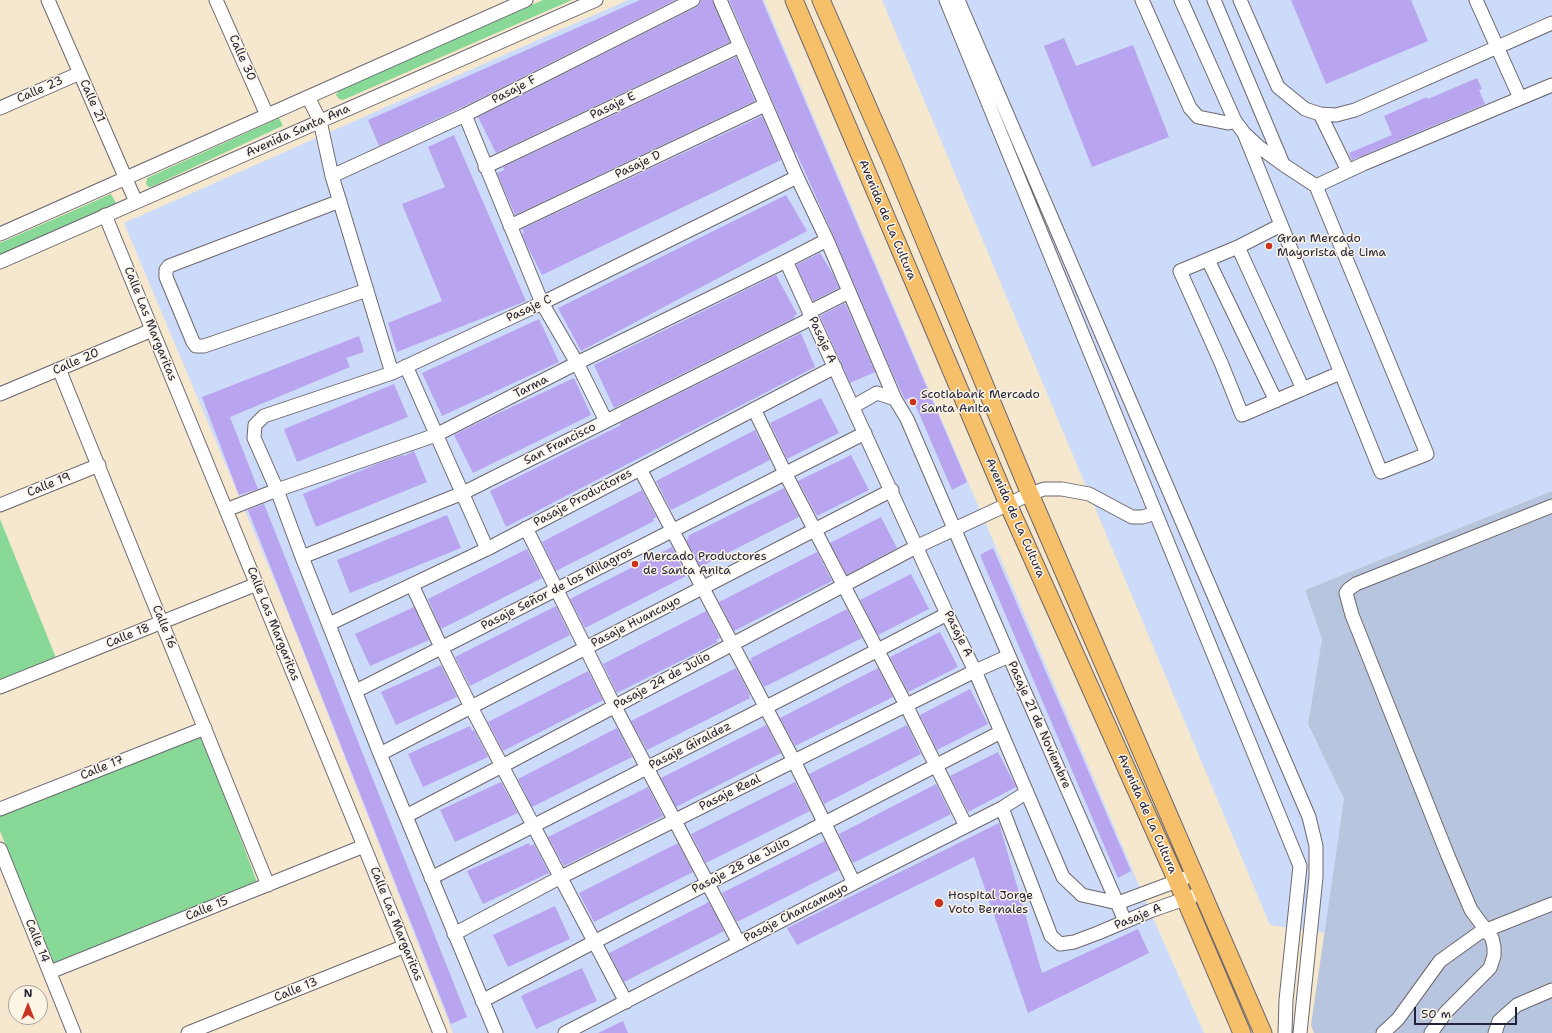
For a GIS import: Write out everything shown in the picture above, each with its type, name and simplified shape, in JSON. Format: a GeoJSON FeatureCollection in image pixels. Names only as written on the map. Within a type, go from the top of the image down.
{"type":"FeatureCollection","features":[{"type":"Feature","properties":{"kind":"main road","name":"Avenida de La Cultura"},"geometry":{"type":"LineString","coordinates":[[794,0],[1008,504],[1185,899],[1242,1033]]}},
{"type":"Feature","properties":{"kind":"main road","name":"Avenida de La Cultura"},"geometry":{"type":"LineString","coordinates":[[821,0],[892,162],[1030,494],[1263,1033]]}},
{"type":"Feature","properties":{"kind":"street","name":"Calle 21"},"geometry":{"type":"LineString","coordinates":[[48,0],[136,202]]}},
{"type":"Feature","properties":{"kind":"street","name":"Calle 30"},"geometry":{"type":"LineString","coordinates":[[216,0],[267,115]]}},
{"type":"Feature","properties":{"kind":"street"},"geometry":{"type":"LineString","coordinates":[[0,234],[526,0]]}},
{"type":"Feature","properties":{"kind":"street","name":"Avenida Santa Ana"},"geometry":{"type":"LineString","coordinates":[[0,262],[596,0]]}},
{"type":"Feature","properties":{"kind":"street","name":"Pasaje F"},"geometry":{"type":"LineString","coordinates":[[332,176],[465,115],[693,0]]}},
{"type":"Feature","properties":{"kind":"street"},"geometry":{"type":"LineString","coordinates":[[720,0],[797,177],[827,240],[895,399]]}},
{"type":"Feature","properties":{"kind":"street"},"geometry":{"type":"LineString","coordinates":[[946,0],[1300,866],[1286,1000],[1285,1033]]}},
{"type":"Feature","properties":{"kind":"street"},"geometry":{"type":"LineString","coordinates":[[958,0],[1309,817],[1316,846],[1316,877],[1300,1033]]}},
{"type":"Feature","properties":{"kind":"street"},"geometry":{"type":"LineString","coordinates":[[1142,0],[1190,108],[1198,117],[1228,123],[1235,121]]}},
{"type":"Feature","properties":{"kind":"street"},"geometry":{"type":"LineString","coordinates":[[1181,0],[1235,121],[1244,133],[1259,147],[1284,166],[1316,186],[1427,454],[1381,472],[1244,133]]}},
{"type":"Feature","properties":{"kind":"street"},"geometry":{"type":"LineString","coordinates":[[1214,0],[1284,166]]}},
{"type":"Feature","properties":{"kind":"street"},"geometry":{"type":"LineString","coordinates":[[1240,0],[1278,87],[1305,109],[1320,114],[1336,115],[1355,110],[1552,23]]}},
{"type":"Feature","properties":{"kind":"street"},"geometry":{"type":"LineString","coordinates":[[1476,0],[1520,98]]}},
{"type":"Feature","properties":{"kind":"street","name":"Pasaje E"},"geometry":{"type":"LineString","coordinates":[[486,167],[740,46]]}},
{"type":"Feature","properties":{"kind":"street","name":"Calle 23"},"geometry":{"type":"LineString","coordinates":[[0,108],[80,73]]}},
{"type":"Feature","properties":{"kind":"street"},"geometry":{"type":"LineString","coordinates":[[1316,186],[1552,85]]}},
{"type":"Feature","properties":{"kind":"street"},"geometry":{"type":"LineString","coordinates":[[308,97],[320,121],[332,176],[392,373]]}},
{"type":"Feature","properties":{"kind":"street","name":"Pasaje D"},"geometry":{"type":"LineString","coordinates":[[510,226],[765,105]]}},
{"type":"Feature","properties":{"kind":"street"},"geometry":{"type":"LineString","coordinates":[[1320,114],[1348,171]]}},
{"type":"Feature","properties":{"kind":"street"},"geometry":{"type":"LineString","coordinates":[[465,115],[542,303],[577,363],[606,421]]}},
{"type":"Feature","properties":{"kind":"street","name":"Pasaje C"},"geometry":{"type":"LineString","coordinates":[[277,490],[254,438],[255,425],[264,416],[392,373],[542,303],[797,177]]}},
{"type":"Feature","properties":{"kind":"street"},"geometry":{"type":"LineString","coordinates":[[340,201],[170,266],[166,270],[166,276],[196,346],[204,346],[367,290]]}},
{"type":"Feature","properties":{"kind":"street","name":"Calle Las Margaritas"},"geometry":{"type":"LineString","coordinates":[[105,215],[440,1033]]}},
{"type":"Feature","properties":{"kind":"street"},"geometry":{"type":"LineString","coordinates":[[1281,226],[1238,247],[1180,272],[1222,365],[1240,413],[1244,415],[1340,373]]}},
{"type":"Feature","properties":{"kind":"street","name":"Tarma"},"geometry":{"type":"LineString","coordinates":[[226,510],[277,490],[436,435],[577,363],[827,240]]}},
{"type":"Feature","properties":{"kind":"street"},"geometry":{"type":"LineString","coordinates":[[1238,247],[1303,389]]}},
{"type":"Feature","properties":{"kind":"street"},"geometry":{"type":"LineString","coordinates":[[1208,260],[1276,401]]}},
{"type":"Feature","properties":{"kind":"street","name":"Pasaje A"},"geometry":{"type":"LineString","coordinates":[[786,261],[975,671],[1028,792],[1063,877],[1082,895],[1118,903],[1194,873]]}},
{"type":"Feature","properties":{"kind":"street","name":"San Francisco"},"geometry":{"type":"LineString","coordinates":[[302,558],[463,493],[606,421],[810,315],[849,292]]}},
{"type":"Feature","properties":{"kind":"street","name":"Calle 20"},"geometry":{"type":"LineString","coordinates":[[0,394],[152,330]]}},
{"type":"Feature","properties":{"kind":"street"},"geometry":{"type":"LineString","coordinates":[[406,366],[487,548]]}},
{"type":"Feature","properties":{"kind":"street","name":"Pasaje Productores"},"geometry":{"type":"LineString","coordinates":[[329,624],[487,548],[835,367]]}},
{"type":"Feature","properties":{"kind":"street","name":"Calle 16"},"geometry":{"type":"LineString","coordinates":[[59,369],[268,885]]}},
{"type":"Feature","properties":{"kind":"street"},"geometry":{"type":"LineString","coordinates":[[854,406],[877,393],[895,399]]}},
{"type":"Feature","properties":{"kind":"street","name":"Pasaje 21 de Noviembre"},"geometry":{"type":"LineString","coordinates":[[895,399],[907,419],[1125,921]]}},
{"type":"Feature","properties":{"kind":"street"},"geometry":{"type":"LineString","coordinates":[[754,409],[785,473],[878,650],[966,826]]}},
{"type":"Feature","properties":{"kind":"street","name":"Pasaje Señor de los Milagros"},"geometry":{"type":"LineString","coordinates":[[356,691],[865,433]]}},
{"type":"Feature","properties":{"kind":"street","name":"Calle 19"},"geometry":{"type":"LineString","coordinates":[[0,505],[99,465]]}},
{"type":"Feature","properties":{"kind":"street"},"geometry":{"type":"LineString","coordinates":[[640,469],[731,645],[794,761],[854,883]]}},
{"type":"Feature","properties":{"kind":"street","name":"Pasaje 24 de Julio"},"geometry":{"type":"LineString","coordinates":[[406,816],[918,546],[1030,494],[1044,489],[1062,489],[1090,494],[1132,517],[1143,517],[1155,513]]}},
{"type":"Feature","properties":{"kind":"street"},"geometry":{"type":"LineString","coordinates":[[277,490],[302,558],[380,754],[482,1002],[491,1032]]}},
{"type":"Feature","properties":{"kind":"street","name":"Pasaje Huancayo"},"geometry":{"type":"LineString","coordinates":[[380,754],[892,490]]}},
{"type":"Feature","properties":{"kind":"street"},"geometry":{"type":"LineString","coordinates":[[1431,1033],[1446,1012],[1490,968],[1494,956],[1494,947],[1492,938],[1471,910],[1448,856],[1352,615],[1346,593],[1356,584],[1552,506]]}},
{"type":"Feature","properties":{"kind":"street"},"geometry":{"type":"LineString","coordinates":[[526,528],[585,648],[739,943]]}},
{"type":"Feature","properties":{"kind":"street","name":"Calle 18"},"geometry":{"type":"LineString","coordinates":[[0,687],[257,584]]}},
{"type":"Feature","properties":{"kind":"street"},"geometry":{"type":"LineString","coordinates":[[412,585],[441,648],[471,707],[626,1002]]}},
{"type":"Feature","properties":{"kind":"street","name":"Pasaje Giraldez"},"geometry":{"type":"LineString","coordinates":[[431,878],[948,614]]}},
{"type":"Feature","properties":{"kind":"street","name":"Pasaje Real"},"geometry":{"type":"LineString","coordinates":[[454,934],[561,877],[906,705],[1009,656]]}},
{"type":"Feature","properties":{"kind":"street","name":"Calle 17"},"geometry":{"type":"LineString","coordinates":[[0,809],[205,728]]}},
{"type":"Feature","properties":{"kind":"street","name":"Pasaje 28 de Julio"},"geometry":{"type":"LineString","coordinates":[[482,1002],[707,883],[1001,732]]}},
{"type":"Feature","properties":{"kind":"street","name":"Pasaje Chancamayo"},"geometry":{"type":"LineString","coordinates":[[565,1033],[1002,808],[1028,792]]}},
{"type":"Feature","properties":{"kind":"street","name":"Pasaje A"},"geometry":{"type":"LineString","coordinates":[[1002,808],[1051,936],[1060,944],[1074,942],[1150,911],[1203,893]]}},
{"type":"Feature","properties":{"kind":"street","name":"Calle 15"},"geometry":{"type":"LineString","coordinates":[[50,972],[364,846]]}},
{"type":"Feature","properties":{"kind":"street","name":"Calle 14"},"geometry":{"type":"LineString","coordinates":[[0,849],[74,1033]]}},
{"type":"Feature","properties":{"kind":"street"},"geometry":{"type":"LineString","coordinates":[[1384,1033],[1398,1019],[1440,961],[1479,932],[1552,904]]}},
{"type":"Feature","properties":{"kind":"street","name":"Calle 13"},"geometry":{"type":"LineString","coordinates":[[195,1032],[405,946]]}},
{"type":"Feature","properties":{"kind":"street"},"geometry":{"type":"LineString","coordinates":[[1495,1033],[1499,1021],[1517,1005],[1552,990]]}},
{"type":"Feature","properties":{"kind":"shaded area","name":"Mercado Productores de Santa Anita"},"geometry":{"type":"Polygon","coordinates":[[[628,0],[764,0],[1150,911],[1204,1033],[453,1033],[288,613],[124,223],[628,0]]]}},
{"type":"Feature","properties":{"kind":"shaded area","name":"Gran Mercado Mayorista de Lima"},"geometry":{"type":"Polygon","coordinates":[[[882,0],[1552,0],[1552,491],[1305,590],[1322,639],[1308,724],[1344,799],[1325,933],[1270,925],[882,0]]]}},
{"type":"Feature","properties":{"kind":"shaded area"},"geometry":{"type":"Polygon","coordinates":[[[1552,491],[1552,1033],[1314,1033],[1311,1025],[1344,799],[1308,724],[1322,639],[1305,590],[1552,491]]]}},
{"type":"Feature","properties":{"kind":"green space"},"geometry":{"type":"Polygon","coordinates":[[[543,0],[572,0],[343,100],[339,99],[336,95],[339,89],[543,0]]]}},
{"type":"Feature","properties":{"kind":"green space"},"geometry":{"type":"Polygon","coordinates":[[[279,118],[283,126],[151,187],[148,187],[146,184],[147,178],[279,118]]]}},
{"type":"Feature","properties":{"kind":"green space"},"geometry":{"type":"Polygon","coordinates":[[[111,194],[116,203],[0,255],[0,243],[111,194]]]}},
{"type":"Feature","properties":{"kind":"green space"},"geometry":{"type":"Polygon","coordinates":[[[0,519],[56,658],[0,684],[0,519]]]}},
{"type":"Feature","properties":{"kind":"green space"},"geometry":{"type":"Polygon","coordinates":[[[201,735],[257,882],[53,963],[0,831],[0,812],[201,735]]]}},
{"type":"Feature","properties":{"kind":"building"},"geometry":{"type":"Polygon","coordinates":[[[640,0],[675,0],[471,103],[379,146],[368,120],[640,0]]]}},
{"type":"Feature","properties":{"kind":"building"},"geometry":{"type":"Polygon","coordinates":[[[701,0],[712,0],[730,42],[496,153],[478,117],[697,7],[701,0]]]}},
{"type":"Feature","properties":{"kind":"building"},"geometry":{"type":"Polygon","coordinates":[[[729,0],[762,0],[967,482],[952,490],[912,397],[905,400],[889,365],[729,0]]]}},
{"type":"Feature","properties":{"kind":"building"},"geometry":{"type":"Polygon","coordinates":[[[1291,0],[1411,0],[1428,41],[1326,84],[1291,0]]]}},
{"type":"Feature","properties":{"kind":"building"},"geometry":{"type":"Polygon","coordinates":[[[1064,38],[1076,66],[1133,45],[1169,137],[1092,167],[1044,46],[1064,38]]]}},
{"type":"Feature","properties":{"kind":"building"},"geometry":{"type":"Polygon","coordinates":[[[736,57],[755,101],[515,215],[497,173],[504,170],[503,167],[736,57]]]}},
{"type":"Feature","properties":{"kind":"building"},"geometry":{"type":"Polygon","coordinates":[[[1477,78],[1482,89],[1479,90],[1485,104],[1352,160],[1349,153],[1392,135],[1384,116],[1427,97],[1428,99],[1477,78]]]}},
{"type":"Feature","properties":{"kind":"building"},"geometry":{"type":"Polygon","coordinates":[[[762,116],[781,160],[542,275],[525,242],[522,229],[762,116]]]}},
{"type":"Feature","properties":{"kind":"building"},"geometry":{"type":"Polygon","coordinates":[[[454,135],[526,301],[397,352],[388,323],[442,301],[402,204],[445,187],[428,147],[454,135]]]}},
{"type":"Feature","properties":{"kind":"building"},"geometry":{"type":"Polygon","coordinates":[[[786,195],[807,231],[581,351],[558,308],[786,195]]]}},
{"type":"Feature","properties":{"kind":"building"},"geometry":{"type":"Polygon","coordinates":[[[820,253],[833,274],[839,288],[813,301],[796,265],[820,253]]]}},
{"type":"Feature","properties":{"kind":"building"},"geometry":{"type":"Polygon","coordinates":[[[776,275],[797,314],[794,318],[614,408],[594,365],[776,275]]]}},
{"type":"Feature","properties":{"kind":"building"},"geometry":{"type":"Polygon","coordinates":[[[845,303],[875,372],[850,383],[820,316],[845,303]]]}},
{"type":"Feature","properties":{"kind":"building"},"geometry":{"type":"Polygon","coordinates":[[[539,319],[559,362],[442,416],[422,373],[539,319]]]}},
{"type":"Feature","properties":{"kind":"building"},"geometry":{"type":"Polygon","coordinates":[[[801,333],[815,367],[506,527],[490,491],[621,425],[620,423],[801,333]]]}},
{"type":"Feature","properties":{"kind":"building"},"geometry":{"type":"Polygon","coordinates":[[[359,336],[364,352],[346,358],[350,367],[230,417],[258,489],[239,495],[202,397],[359,336]]]}},
{"type":"Feature","properties":{"kind":"building"},"geometry":{"type":"Polygon","coordinates":[[[574,378],[591,415],[473,473],[454,435],[574,378]]]}},
{"type":"Feature","properties":{"kind":"building"},"geometry":{"type":"Polygon","coordinates":[[[394,384],[408,417],[297,462],[284,429],[394,384]]]}},
{"type":"Feature","properties":{"kind":"building"},"geometry":{"type":"Polygon","coordinates":[[[821,398],[839,433],[787,459],[770,423],[821,398]]]}},
{"type":"Feature","properties":{"kind":"building"},"geometry":{"type":"Polygon","coordinates":[[[755,430],[770,460],[671,510],[656,481],[755,430]]]}},
{"type":"Feature","properties":{"kind":"building"},"geometry":{"type":"Polygon","coordinates":[[[414,451],[427,482],[316,527],[303,494],[382,462],[403,455],[404,456],[414,451]]]}},
{"type":"Feature","properties":{"kind":"building"},"geometry":{"type":"Polygon","coordinates":[[[851,455],[869,490],[817,516],[798,481],[851,455]]]}},
{"type":"Feature","properties":{"kind":"building"},"geometry":{"type":"Polygon","coordinates":[[[784,488],[799,517],[700,567],[686,540],[689,538],[688,536],[784,488]]]}},
{"type":"Feature","properties":{"kind":"building"},"geometry":{"type":"Polygon","coordinates":[[[642,490],[656,517],[653,519],[654,521],[556,571],[542,542],[642,490]]]}},
{"type":"Feature","properties":{"kind":"building"},"geometry":{"type":"Polygon","coordinates":[[[264,504],[467,1017],[451,1024],[248,510],[264,504]]]}},
{"type":"Feature","properties":{"kind":"building"},"geometry":{"type":"Polygon","coordinates":[[[447,515],[461,548],[350,593],[337,560],[447,515]]]}},
{"type":"Feature","properties":{"kind":"building"},"geometry":{"type":"Polygon","coordinates":[[[881,517],[897,548],[847,575],[830,543],[881,517]]]}},
{"type":"Feature","properties":{"kind":"building"},"geometry":{"type":"Polygon","coordinates":[[[672,547],[686,576],[585,628],[570,599],[672,547]]]}},
{"type":"Feature","properties":{"kind":"building"},"geometry":{"type":"Polygon","coordinates":[[[993,548],[1131,871],[1118,878],[980,555],[993,548]]]}},
{"type":"Feature","properties":{"kind":"building"},"geometry":{"type":"Polygon","coordinates":[[[527,549],[542,578],[441,629],[428,599],[527,549]]]}},
{"type":"Feature","properties":{"kind":"building"},"geometry":{"type":"Polygon","coordinates":[[[817,552],[832,581],[734,631],[719,602],[817,552]]]}},
{"type":"Feature","properties":{"kind":"building"},"geometry":{"type":"Polygon","coordinates":[[[911,574],[929,609],[878,635],[860,600],[911,574]]]}},
{"type":"Feature","properties":{"kind":"building"},"geometry":{"type":"Polygon","coordinates":[[[556,606],[570,635],[470,686],[455,657],[556,606]]]}},
{"type":"Feature","properties":{"kind":"building"},"geometry":{"type":"Polygon","coordinates":[[[414,607],[429,640],[370,666],[355,634],[414,607]]]}},
{"type":"Feature","properties":{"kind":"building"},"geometry":{"type":"Polygon","coordinates":[[[847,609],[862,638],[764,687],[750,661],[752,660],[751,658],[847,609]]]}},
{"type":"Feature","properties":{"kind":"building"},"geometry":{"type":"Polygon","coordinates":[[[706,611],[720,638],[716,640],[718,642],[617,693],[603,664],[706,611]]]}},
{"type":"Feature","properties":{"kind":"building"},"geometry":{"type":"Polygon","coordinates":[[[940,632],[958,667],[908,692],[890,657],[940,632]]]}},
{"type":"Feature","properties":{"kind":"building"},"geometry":{"type":"Polygon","coordinates":[[[441,665],[457,697],[396,725],[381,692],[441,665]]]}},
{"type":"Feature","properties":{"kind":"building"},"geometry":{"type":"Polygon","coordinates":[[[736,668],[750,695],[750,698],[647,750],[631,721],[736,668]]]}},
{"type":"Feature","properties":{"kind":"building"},"geometry":{"type":"Polygon","coordinates":[[[878,668],[893,697],[795,746],[780,718],[878,668]]]}},
{"type":"Feature","properties":{"kind":"building"},"geometry":{"type":"Polygon","coordinates":[[[588,671],[603,700],[503,751],[488,722],[588,671]]]}},
{"type":"Feature","properties":{"kind":"building"},"geometry":{"type":"Polygon","coordinates":[[[970,689],[988,724],[937,750],[920,715],[970,689]]]}},
{"type":"Feature","properties":{"kind":"building"},"geometry":{"type":"Polygon","coordinates":[[[766,725],[781,753],[676,807],[661,778],[766,725]]]}},
{"type":"Feature","properties":{"kind":"building"},"geometry":{"type":"Polygon","coordinates":[[[907,725],[921,754],[824,804],[809,774],[907,725]]]}},
{"type":"Feature","properties":{"kind":"building"},"geometry":{"type":"Polygon","coordinates":[[[470,726],[472,731],[474,730],[488,757],[423,787],[408,754],[470,726]]]}},
{"type":"Feature","properties":{"kind":"building"},"geometry":{"type":"Polygon","coordinates":[[[617,728],[632,757],[532,807],[518,779],[617,728]]]}},
{"type":"Feature","properties":{"kind":"building"},"geometry":{"type":"Polygon","coordinates":[[[998,752],[1016,787],[968,812],[950,776],[998,752]]]}},
{"type":"Feature","properties":{"kind":"building"},"geometry":{"type":"Polygon","coordinates":[[[501,782],[518,813],[455,842],[440,810],[501,782]]]}},
{"type":"Feature","properties":{"kind":"building"},"geometry":{"type":"Polygon","coordinates":[[[795,782],[810,811],[706,863],[691,834],[795,782]]]}},
{"type":"Feature","properties":{"kind":"building"},"geometry":{"type":"Polygon","coordinates":[[[936,784],[951,814],[853,863],[839,834],[936,784]]]}},
{"type":"Feature","properties":{"kind":"building"},"geometry":{"type":"Polygon","coordinates":[[[648,787],[663,816],[564,866],[548,837],[648,787]]]}},
{"type":"Feature","properties":{"kind":"building"},"geometry":{"type":"Polygon","coordinates":[[[999,823],[1042,973],[1138,929],[1149,953],[1028,1013],[974,857],[797,945],[787,928],[999,823]]]}},
{"type":"Feature","properties":{"kind":"building"},"geometry":{"type":"Polygon","coordinates":[[[825,841],[839,870],[737,922],[722,893],[825,841]]]}},
{"type":"Feature","properties":{"kind":"building"},"geometry":{"type":"Polygon","coordinates":[[[529,843],[530,846],[534,844],[549,873],[483,904],[467,871],[529,843]]]}},
{"type":"Feature","properties":{"kind":"building"},"geometry":{"type":"Polygon","coordinates":[[[678,843],[693,872],[594,922],[579,893],[678,843]]]}},
{"type":"Feature","properties":{"kind":"building"},"geometry":{"type":"Polygon","coordinates":[[[709,902],[724,931],[624,982],[609,953],[709,902]]]}},
{"type":"Feature","properties":{"kind":"building"},"geometry":{"type":"Polygon","coordinates":[[[555,906],[570,939],[508,967],[493,935],[555,906]]]}},
{"type":"Feature","properties":{"kind":"building"},"geometry":{"type":"Polygon","coordinates":[[[582,968],[597,1001],[536,1029],[521,996],[582,968]]]}},
{"type":"Feature","properties":{"kind":"building"},"geometry":{"type":"Polygon","coordinates":[[[623,1021],[628,1033],[598,1033],[623,1021]]]}},
{"type":"Feature","properties":{"kind":"place","name":"Gran Mercado Mayorista de Lima"},"geometry":{"type":"Point","coordinates":[1269,246]}},
{"type":"Feature","properties":{"kind":"place","name":"Scotiabank Mercado Santa Anita"},"geometry":{"type":"Point","coordinates":[913,402]}},
{"type":"Feature","properties":{"kind":"place","name":"Mercado Productores de Santa Anita"},"geometry":{"type":"Point","coordinates":[635,564]}},
{"type":"Feature","properties":{"kind":"place","name":"Hospital Jorge Voto Bernales"},"geometry":{"type":"Point","coordinates":[939,903]}}]}
